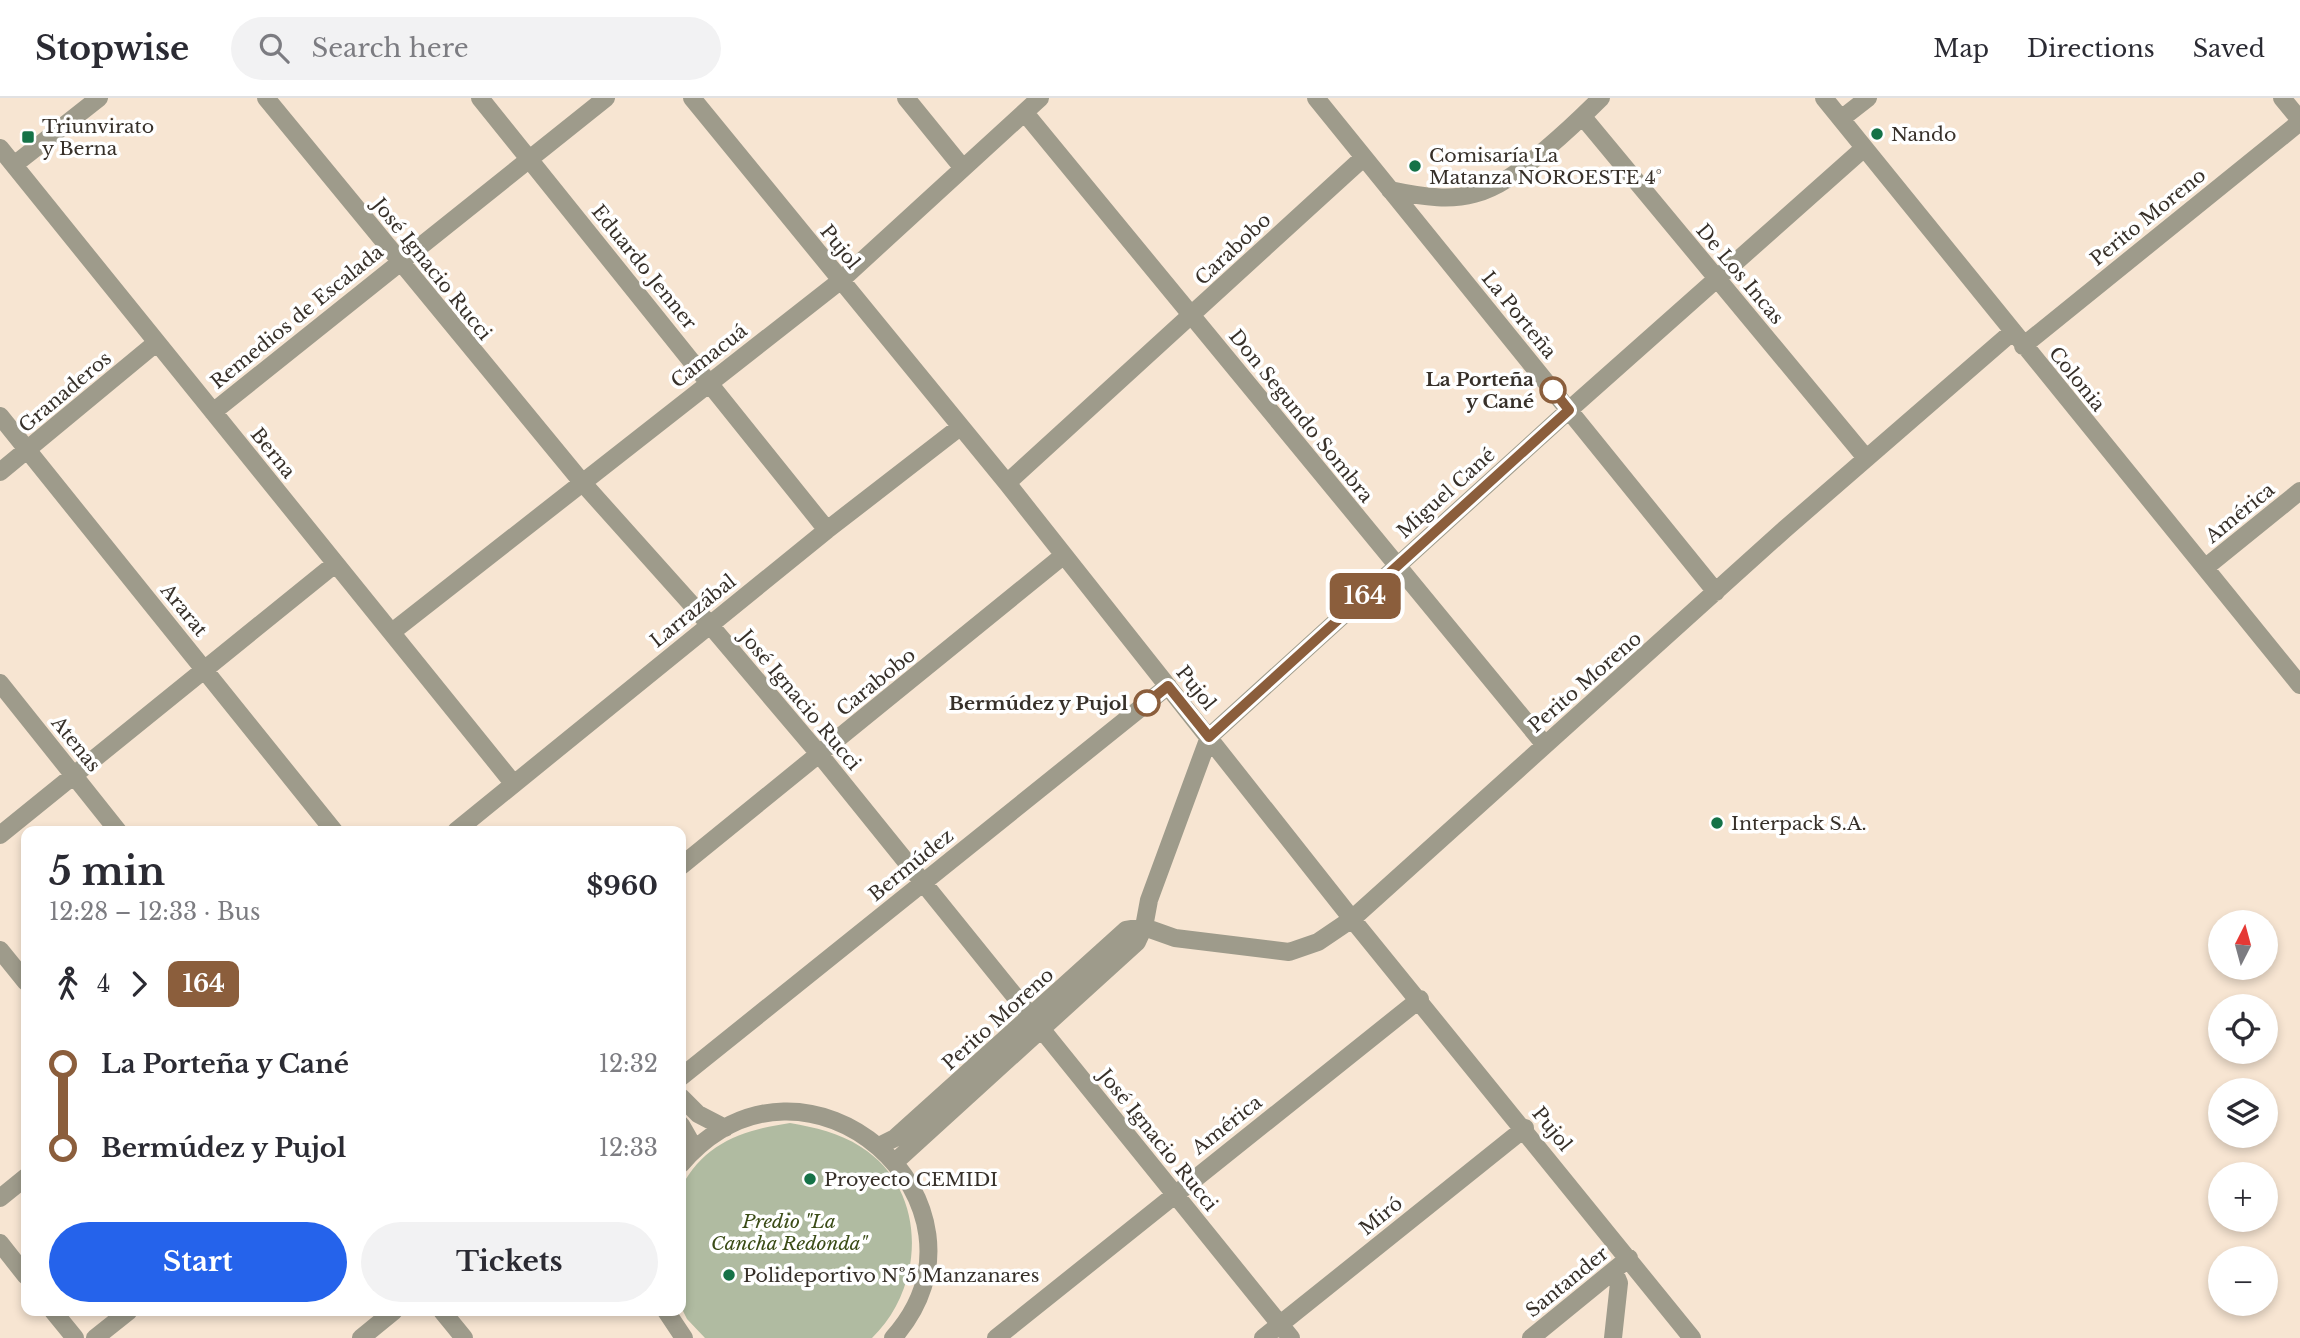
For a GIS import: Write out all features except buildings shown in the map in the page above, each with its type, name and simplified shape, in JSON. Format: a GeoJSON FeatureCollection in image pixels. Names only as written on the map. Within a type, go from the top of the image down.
{"type":"FeatureCollection","features":[{"type":"Feature","properties":{"kind":"street"},"geometry":{"type":"LineString","coordinates":[[14,165],[99,98]]}},
{"type":"Feature","properties":{"kind":"street","name":"José Ignacio Rucci"},"geometry":{"type":"LineString","coordinates":[[266,98],[398,262],[581,481],[710,625],[820,755],[1286,1331]]}},
{"type":"Feature","properties":{"kind":"street","name":"Eduardo Jenner"},"geometry":{"type":"LineString","coordinates":[[480,98],[827,530]]}},
{"type":"Feature","properties":{"kind":"street","name":"Remedios de Escalada"},"geometry":{"type":"LineString","coordinates":[[213,412],[606,98]]}},
{"type":"Feature","properties":{"kind":"street","name":"Pujol"},"geometry":{"type":"LineString","coordinates":[[692,98],[1007,483],[1352,919],[1525,1128],[1692,1338]]}},
{"type":"Feature","properties":{"kind":"street"},"geometry":{"type":"LineString","coordinates":[[906,98],[962,167]]}},
{"type":"Feature","properties":{"kind":"street","name":"Camacuá"},"geometry":{"type":"LineString","coordinates":[[392,632],[581,481],[840,281],[1040,98]]}},
{"type":"Feature","properties":{"kind":"street","name":"La Porteña"},"geometry":{"type":"LineString","coordinates":[[1316,98],[1716,592]]}},
{"type":"Feature","properties":{"kind":"street"},"geometry":{"type":"LineString","coordinates":[[1334,122],[1337,98]]}},
{"type":"Feature","properties":{"kind":"street"},"geometry":{"type":"LineString","coordinates":[[1390,190],[1423,197],[1447,198],[1481,193],[1502,185],[1583,117],[1601,98]]}},
{"type":"Feature","properties":{"kind":"street","name":"Colonia"},"geometry":{"type":"LineString","coordinates":[[1824,98],[2300,685]]}},
{"type":"Feature","properties":{"kind":"street"},"geometry":{"type":"LineString","coordinates":[[1841,120],[1868,98]]}},
{"type":"Feature","properties":{"kind":"street"},"geometry":{"type":"LineString","coordinates":[[2282,98],[2300,121]]}},
{"type":"Feature","properties":{"kind":"street","name":"Don Segundo Sombra"},"geometry":{"type":"LineString","coordinates":[[1025,113],[1545,745]]}},
{"type":"Feature","properties":{"kind":"street","name":"De Los Incas"},"geometry":{"type":"LineString","coordinates":[[1583,117],[1866,458]]}},
{"type":"Feature","properties":{"kind":"street","name":"Perito Moreno"},"geometry":{"type":"LineString","coordinates":[[895,1162],[1037,1024],[1126,930],[1144,927],[1175,938],[1289,952],[1318,942],[1352,919],[1866,458],[2300,121]]}},
{"type":"Feature","properties":{"kind":"street","name":"Berna"},"geometry":{"type":"LineString","coordinates":[[0,148],[513,783]]}},
{"type":"Feature","properties":{"kind":"street","name":"Miguel Cané"},"geometry":{"type":"LineString","coordinates":[[1144,927],[1149,900],[1209,737],[1569,410],[1863,149]]}},
{"type":"Feature","properties":{"kind":"street","name":"Carabobo"},"geometry":{"type":"LineString","coordinates":[[1007,483],[1363,158]]}},
{"type":"Feature","properties":{"kind":"street","name":"Granaderos"},"geometry":{"type":"LineString","coordinates":[[0,472],[156,343]]}},
{"type":"Feature","properties":{"kind":"street","name":"Ararat"},"geometry":{"type":"LineString","coordinates":[[0,416],[330,826]]}},
{"type":"Feature","properties":{"kind":"street","name":"Larrazábal"},"geometry":{"type":"LineString","coordinates":[[462,826],[827,530],[960,427]]}},
{"type":"Feature","properties":{"kind":"street","name":"América"},"geometry":{"type":"LineString","coordinates":[[2206,567],[2300,491]]}},
{"type":"Feature","properties":{"kind":"street","name":"Carabobo"},"geometry":{"type":"LineString","coordinates":[[686,862],[1064,555]]}},
{"type":"Feature","properties":{"kind":"street"},"geometry":{"type":"LineString","coordinates":[[0,835],[335,564]]}},
{"type":"Feature","properties":{"kind":"street","name":"Atenas"},"geometry":{"type":"LineString","coordinates":[[0,683],[114,826]]}},
{"type":"Feature","properties":{"kind":"street","name":"Bermúdez"},"geometry":{"type":"LineString","coordinates":[[686,1073],[1168,686]]}},
{"type":"Feature","properties":{"kind":"street"},"geometry":{"type":"LineString","coordinates":[[0,950],[21,976]]}},
{"type":"Feature","properties":{"kind":"street","name":"América"},"geometry":{"type":"LineString","coordinates":[[996,1338],[1420,999]]}},
{"type":"Feature","properties":{"kind":"street","name":"Perito Moreno"},"geometry":{"type":"LineString","coordinates":[[879,1146],[895,1138],[1037,1024]]}},
{"type":"Feature","properties":{"kind":"street"},"geometry":{"type":"LineString","coordinates":[[686,1102],[698,1114],[724,1128]]}},
{"type":"Feature","properties":{"kind":"street"},"geometry":{"type":"LineString","coordinates":[[686,1158],[724,1128],[764,1114],[805,1113],[845,1124],[879,1146],[895,1162],[916,1197],[924,1226],[926,1257],[918,1297],[893,1338]]}},
{"type":"Feature","properties":{"kind":"street","name":"Miró"},"geometry":{"type":"LineString","coordinates":[[1264,1338],[1286,1331],[1525,1128]]}},
{"type":"Feature","properties":{"kind":"street"},"geometry":{"type":"LineString","coordinates":[[686,1134],[689,1139],[686,1158]]}},
{"type":"Feature","properties":{"kind":"street"},"geometry":{"type":"LineString","coordinates":[[0,1198],[21,1181]]}},
{"type":"Feature","properties":{"kind":"street"},"geometry":{"type":"LineString","coordinates":[[0,1243],[21,1270]]}},
{"type":"Feature","properties":{"kind":"street","name":"Santander"},"geometry":{"type":"LineString","coordinates":[[1531,1338],[1629,1258]]}},
{"type":"Feature","properties":{"kind":"street"},"geometry":{"type":"LineString","coordinates":[[1613,1338],[1619,1283],[1614,1271]]}},
{"type":"Feature","properties":{"kind":"street"},"geometry":{"type":"LineString","coordinates":[[57,1316],[75,1338]]}},
{"type":"Feature","properties":{"kind":"street"},"geometry":{"type":"LineString","coordinates":[[95,1338],[124,1316]]}},
{"type":"Feature","properties":{"kind":"street"},"geometry":{"type":"LineString","coordinates":[[360,1338],[388,1316]]}},
{"type":"Feature","properties":{"kind":"street"},"geometry":{"type":"LineString","coordinates":[[446,1316],[464,1338]]}},
{"type":"Feature","properties":{"kind":"street"},"geometry":{"type":"LineString","coordinates":[[668,1316],[674,1334]]}},
{"type":"Feature","properties":{"kind":"green space","name":"Predio \"La Cancha Redonda\""},"geometry":{"type":"Polygon","coordinates":[[[790,1123],[827,1131],[861,1147],[883,1165],[899,1188],[908,1213],[912,1240],[910,1266],[902,1293],[890,1317],[872,1338],[705,1338],[687,1319],[686,1180],[701,1160],[713,1150],[726,1141],[756,1130],[790,1123]]]}},
{"type":"Feature","properties":{"kind":"bus line","name":"164"},"geometry":{"type":"LineString","coordinates":[[1147,703],[1168,686],[1209,737],[1569,410],[1553,390]]}},
{"type":"Feature","properties":{"kind":"place","name":"Nando"},"geometry":{"type":"Point","coordinates":[1877,134]}},
{"type":"Feature","properties":{"kind":"place","name":"Triunvirato y Berna"},"geometry":{"type":"Point","coordinates":[28,137]}},
{"type":"Feature","properties":{"kind":"place","name":"Comisaría La Matanza NOROESTE 4°"},"geometry":{"type":"Point","coordinates":[1415,166]}},
{"type":"Feature","properties":{"kind":"place","name":"La Porteña y Cané"},"geometry":{"type":"Point","coordinates":[1553,390]}},
{"type":"Feature","properties":{"kind":"place","name":"Bermúdez y Pujol"},"geometry":{"type":"Point","coordinates":[1147,703]}},
{"type":"Feature","properties":{"kind":"place","name":"Interpack S.A."},"geometry":{"type":"Point","coordinates":[1717,823]}},
{"type":"Feature","properties":{"kind":"place","name":"Proyecto CEMIDI"},"geometry":{"type":"Point","coordinates":[810,1179]}},
{"type":"Feature","properties":{"kind":"place","name":"Polideportivo Nº5 Manzanares"},"geometry":{"type":"Point","coordinates":[729,1275]}}]}
